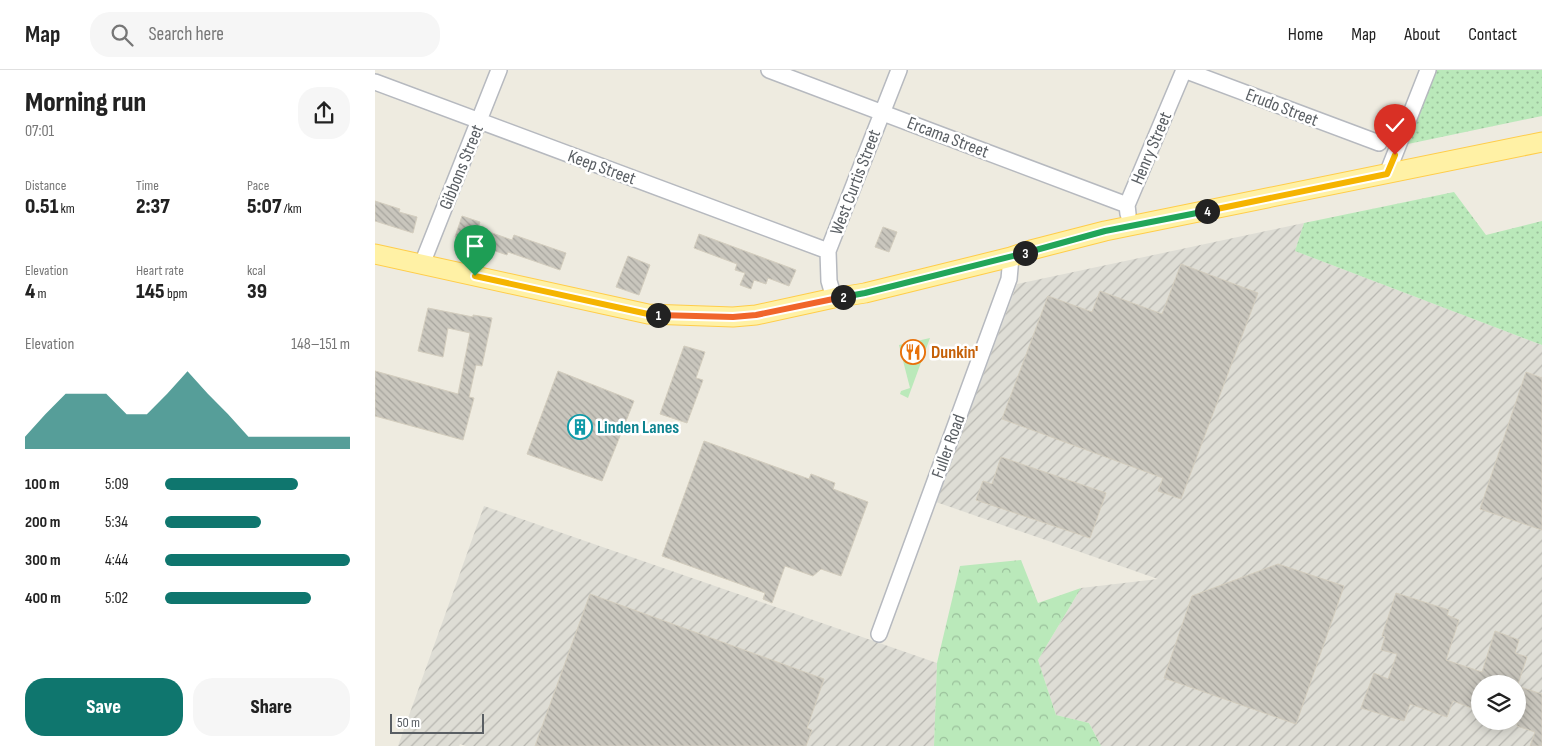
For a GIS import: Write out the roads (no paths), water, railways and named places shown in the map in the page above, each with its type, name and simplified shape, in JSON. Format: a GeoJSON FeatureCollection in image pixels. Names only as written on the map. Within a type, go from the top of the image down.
{"type":"FeatureCollection","features":[{"type":"Feature","properties":{"kind":"main road"},"geometry":{"type":"LineString","coordinates":[[375,254],[648,314],[733,317],[756,315],[865,293],[1011,257],[1105,231],[1542,142]]}},
{"type":"Feature","properties":{"kind":"street","name":"Gibbons Street"},"geometry":{"type":"LineString","coordinates":[[422,264],[499,70]]}},
{"type":"Feature","properties":{"kind":"street","name":"Ercama Street"},"geometry":{"type":"LineString","coordinates":[[769,70],[1127,205]]}},
{"type":"Feature","properties":{"kind":"street","name":"West Curtis Street"},"geometry":{"type":"LineString","coordinates":[[834,298],[829,281],[828,251],[899,70]]}},
{"type":"Feature","properties":{"kind":"street","name":"Erudo Street"},"geometry":{"type":"LineString","coordinates":[[1184,70],[1379,143]]}},
{"type":"Feature","properties":{"kind":"street","name":"Henry Street"},"geometry":{"type":"LineString","coordinates":[[1129,227],[1127,205],[1184,70]]}},
{"type":"Feature","properties":{"kind":"street"},"geometry":{"type":"LineString","coordinates":[[1387,174],[1428,70]]}},
{"type":"Feature","properties":{"kind":"street","name":"Keep Street"},"geometry":{"type":"LineString","coordinates":[[375,82],[828,251]]}},
{"type":"Feature","properties":{"kind":"street","name":"Fuller Road"},"geometry":{"type":"LineString","coordinates":[[879,634],[1009,279],[1011,257]]}},
{"type":"Feature","properties":{"kind":"place","name":"Dunkin'"},"geometry":{"type":"Point","coordinates":[913,352]}},
{"type":"Feature","properties":{"kind":"place","name":"Linden Lanes"},"geometry":{"type":"Point","coordinates":[580,427]}}]}
